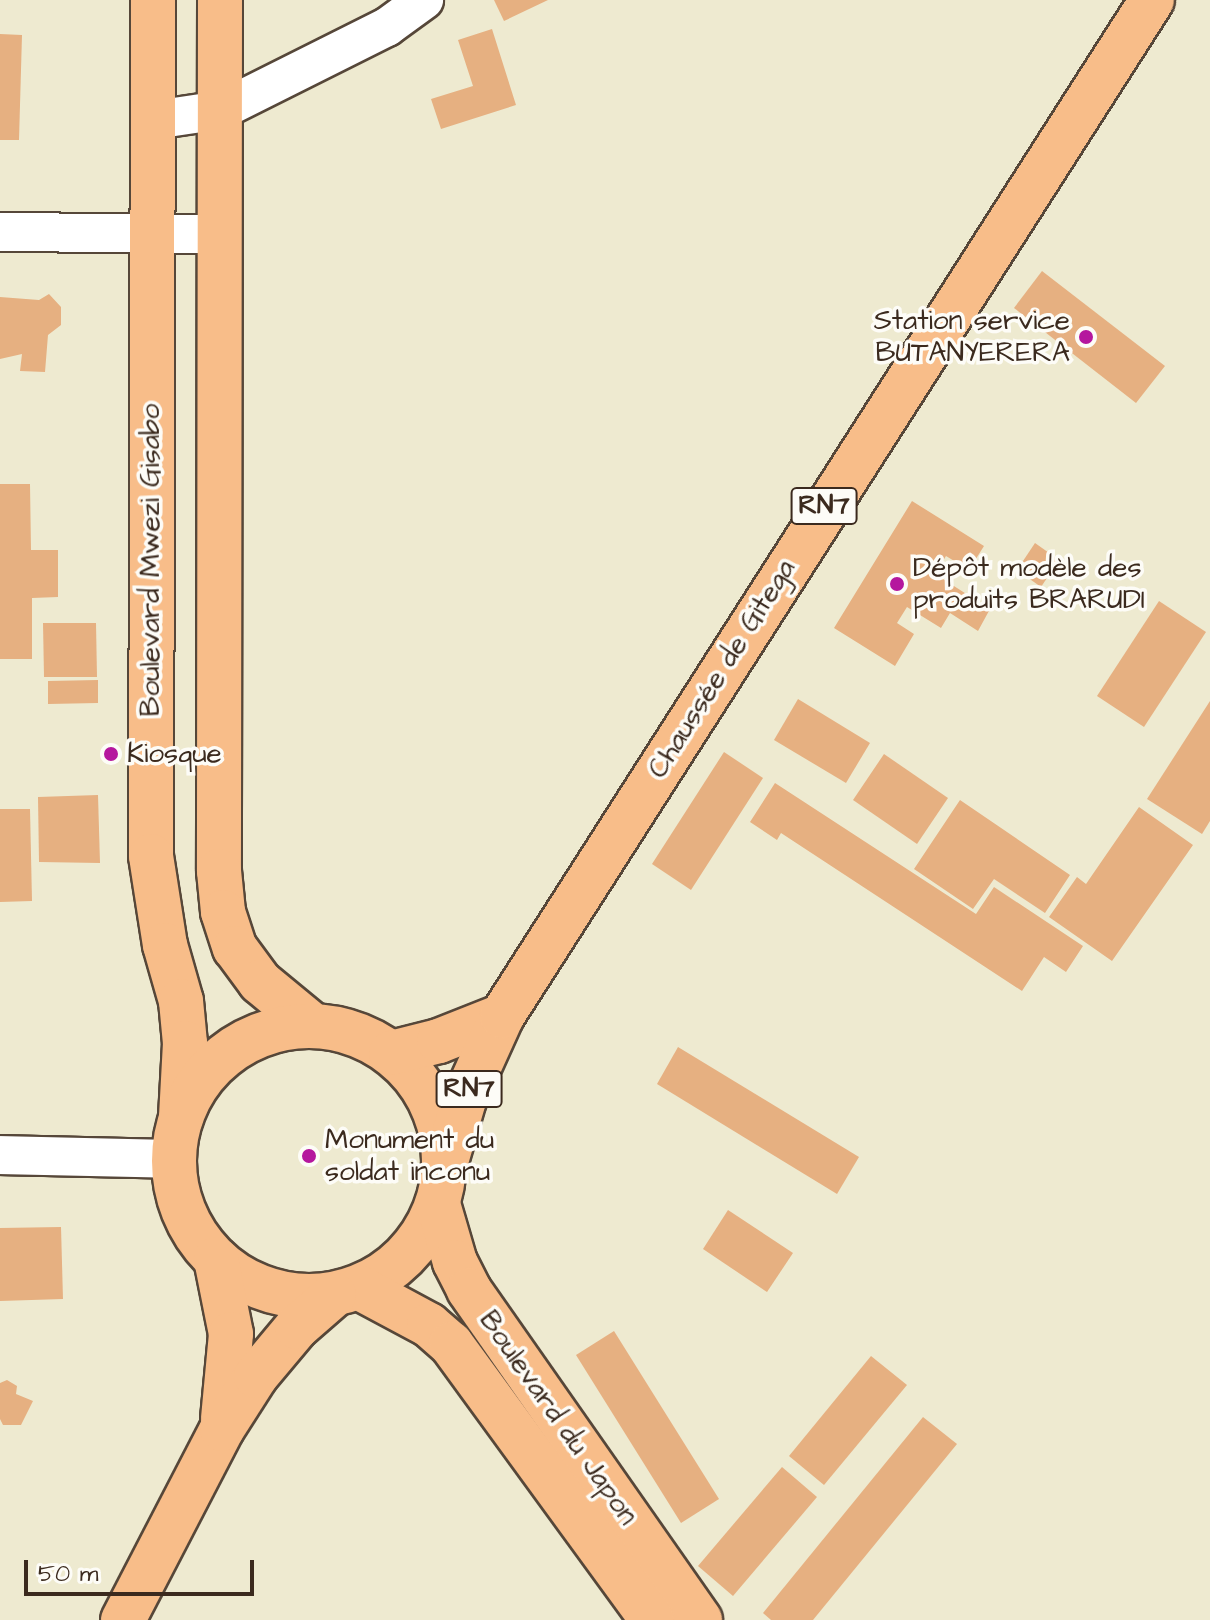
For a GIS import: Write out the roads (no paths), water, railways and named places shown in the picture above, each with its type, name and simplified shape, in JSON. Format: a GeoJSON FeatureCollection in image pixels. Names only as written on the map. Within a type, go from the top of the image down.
{"type":"FeatureCollection","features":[{"type":"Feature","properties":{"kind":"main road","name":"Boulevard Mwezi Gisabo"},"geometry":{"type":"LineString","coordinates":[[153,0],[154,120],[150,233],[151,856],[154,891],[181,1001],[185,1043],[181,1117]]}},
{"type":"Feature","properties":{"kind":"main road"},"geometry":{"type":"LineString","coordinates":[[220,0],[223,912],[235,948],[260,982],[311,1024]]}},
{"type":"Feature","properties":{"kind":"main road","name":"Chaussée de Gitega"},"geometry":{"type":"LineString","coordinates":[[442,1185],[464,1100],[502,1016],[1152,0]]}},
{"type":"Feature","properties":{"kind":"main road","name":"RN7"},"geometry":{"type":"LineString","coordinates":[[391,1053],[502,1016]]}},
{"type":"Feature","properties":{"kind":"main road"},"geometry":{"type":"LineString","coordinates":[[123,1620],[222,1429],[274,1352],[347,1292],[409,1255],[442,1185],[432,1102],[391,1053],[354,1032],[311,1024],[277,1028],[245,1040],[217,1060],[196,1086],[181,1117],[174,1159],[188,1219],[216,1259],[251,1284],[291,1296],[347,1292]]}},
{"type":"Feature","properties":{"kind":"main road","name":"Boulevard du Japon"},"geometry":{"type":"LineString","coordinates":[[442,1185],[455,1262],[469,1290],[700,1620]]}},
{"type":"Feature","properties":{"kind":"main road"},"geometry":{"type":"LineString","coordinates":[[216,1259],[231,1334],[222,1429]]}},
{"type":"Feature","properties":{"kind":"main road","name":"Boulevard du Japon"},"geometry":{"type":"LineString","coordinates":[[347,1292],[429,1325],[451,1344],[652,1620]]}},
{"type":"Feature","properties":{"kind":"street"},"geometry":{"type":"LineString","coordinates":[[154,120],[221,110],[387,27],[424,0]]}},
{"type":"Feature","properties":{"kind":"street"},"geometry":{"type":"LineString","coordinates":[[0,232],[220,234]]}},
{"type":"Feature","properties":{"kind":"street"},"geometry":{"type":"LineString","coordinates":[[0,1155],[174,1159]]}},
{"type":"Feature","properties":{"kind":"place","name":"Station service BUTANYERERA"},"geometry":{"type":"Point","coordinates":[1086,337]}},
{"type":"Feature","properties":{"kind":"place","name":"Dépôt modèle des produits BRARUDI"},"geometry":{"type":"Point","coordinates":[897,584]}},
{"type":"Feature","properties":{"kind":"place","name":"Kiosque"},"geometry":{"type":"Point","coordinates":[111,754]}},
{"type":"Feature","properties":{"kind":"place","name":"Monument du soldat inconu"},"geometry":{"type":"Point","coordinates":[309,1156]}}]}
